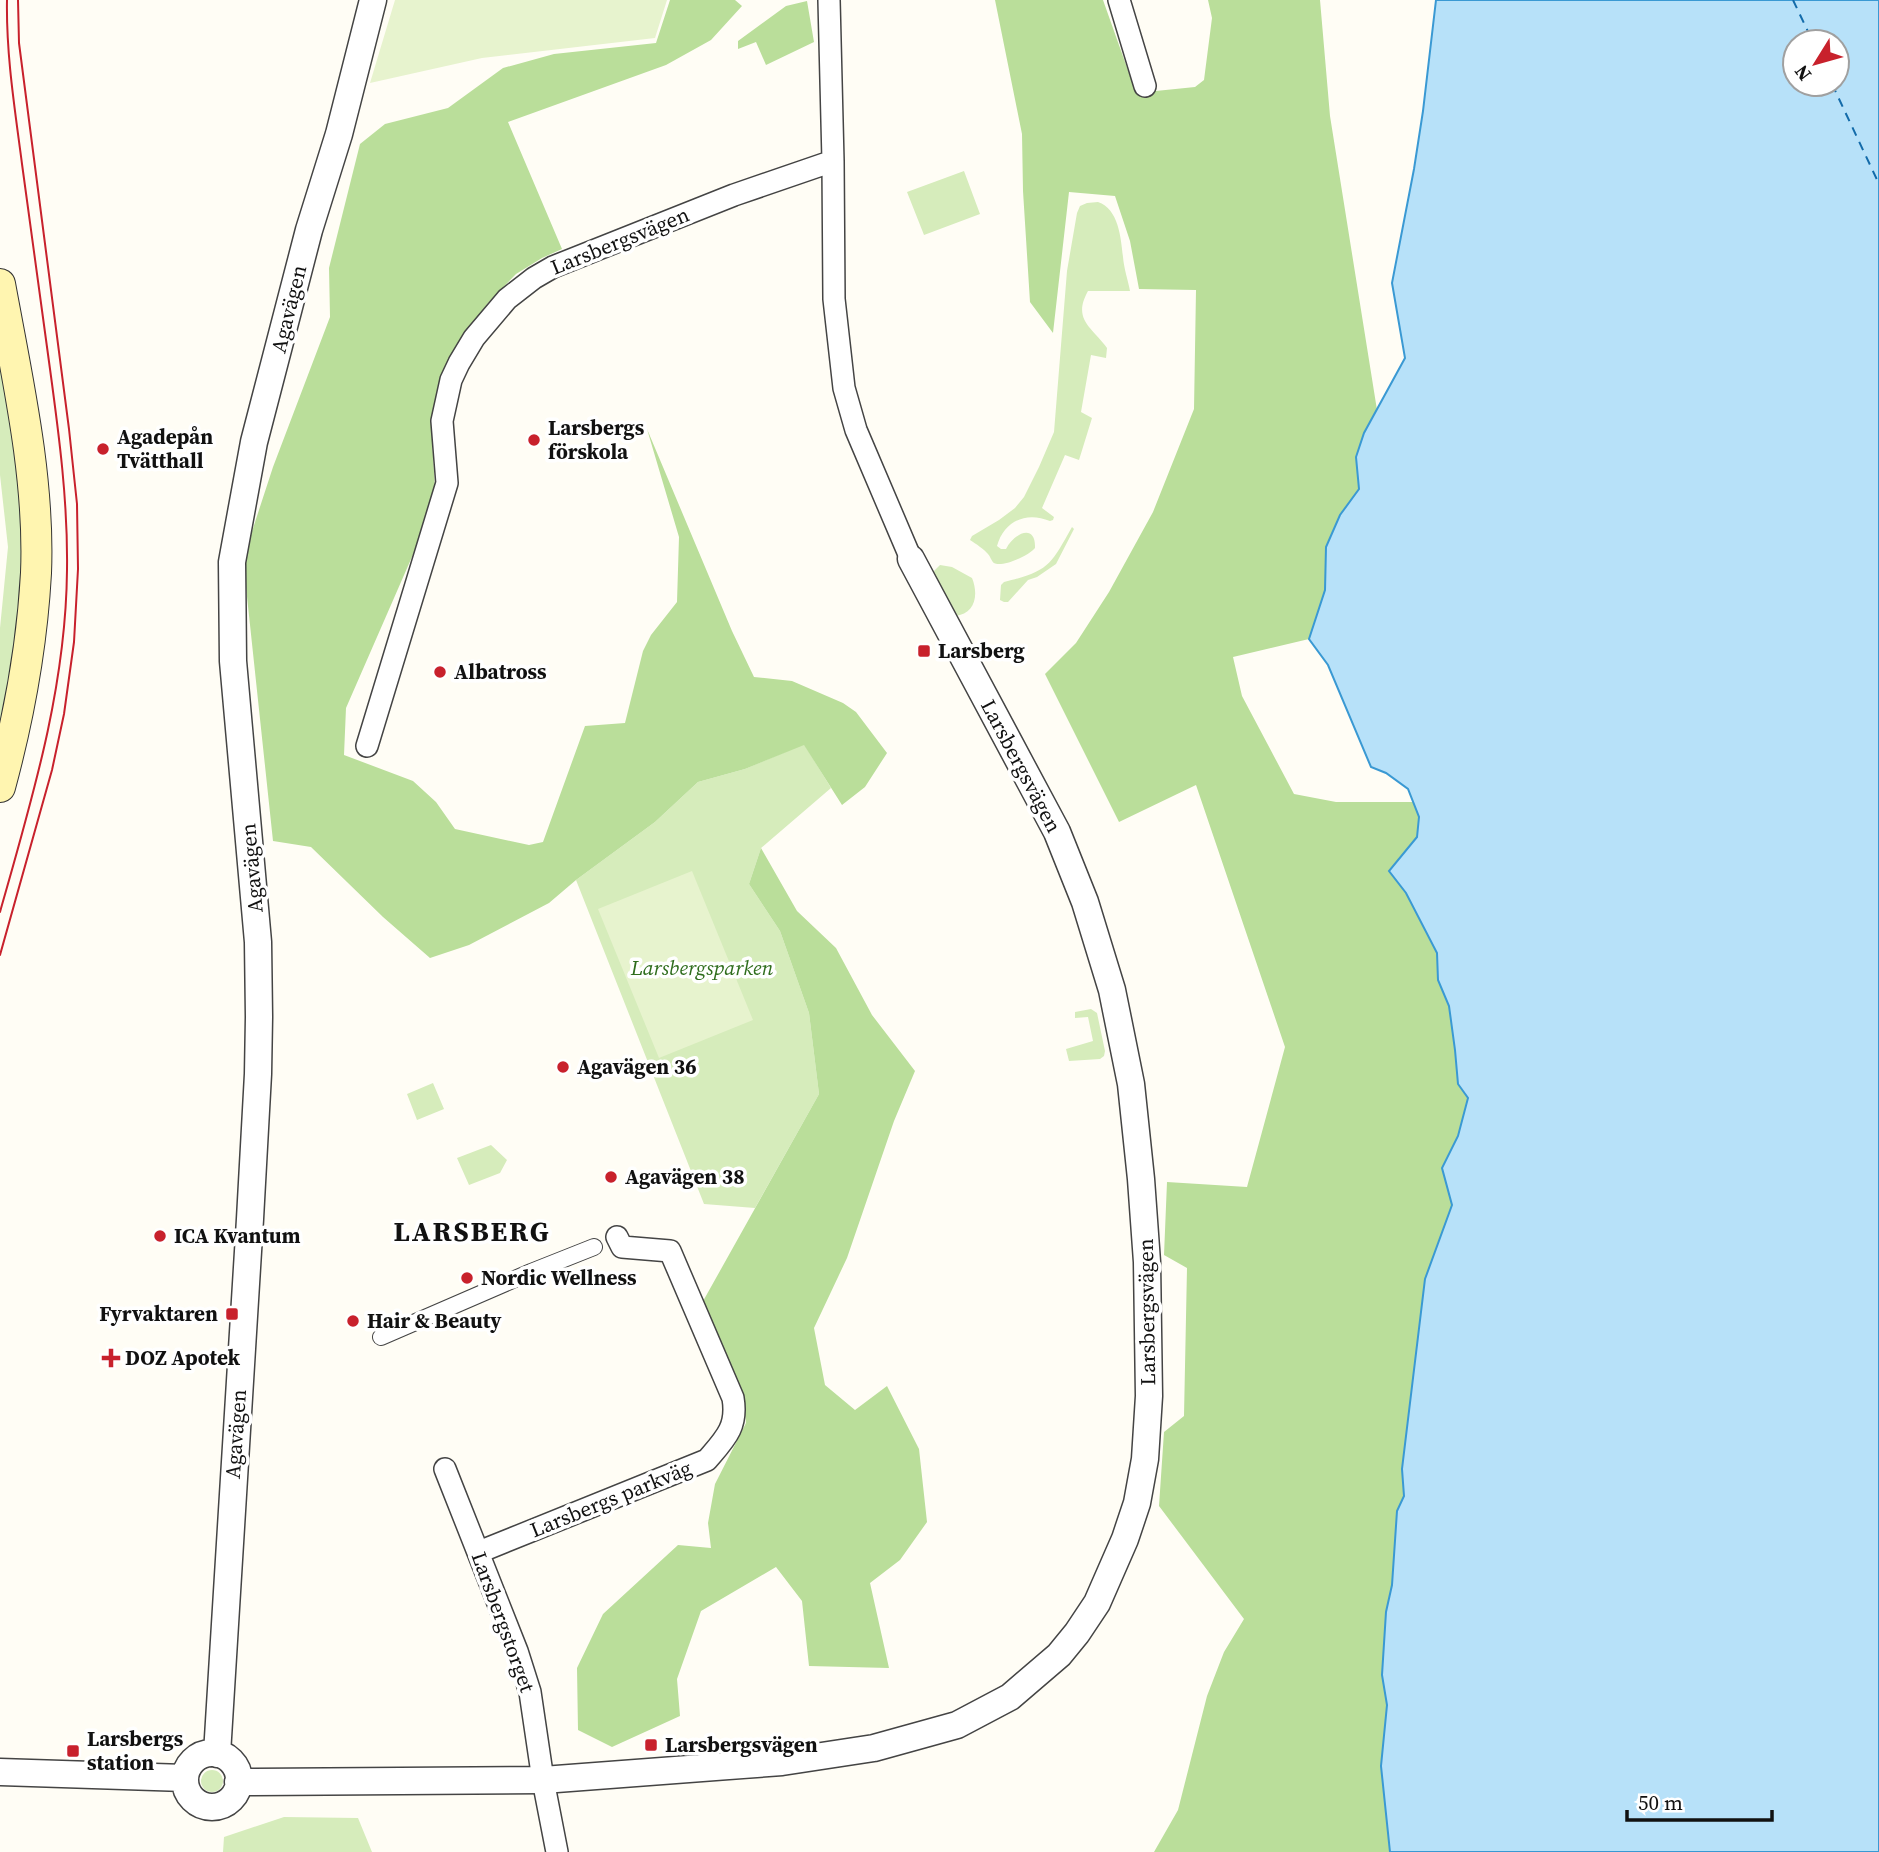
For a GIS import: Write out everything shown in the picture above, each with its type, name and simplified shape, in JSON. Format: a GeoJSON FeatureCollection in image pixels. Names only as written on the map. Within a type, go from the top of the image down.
{"type":"FeatureCollection","features":[{"type":"Feature","properties":{"kind":"main road"},"geometry":{"type":"LineString","coordinates":[[0,284],[25,424],[34,496],[36,571],[26,665],[0,787]]}},
{"type":"Feature","properties":{"kind":"street","name":"Agavägen"},"geometry":{"type":"LineString","coordinates":[[217,1754],[252,1180],[259,1017],[258,942],[233,661],[232,562],[254,442],[373,0]]}},
{"type":"Feature","properties":{"kind":"street","name":"Larsbergsvägen"},"geometry":{"type":"LineString","coordinates":[[238,1783],[543,1780],[782,1762],[874,1748],[957,1725],[1010,1697],[1059,1655],[1097,1602],[1137,1503],[1145,1459],[1149,1396],[1147,1262],[1131,1084],[1112,990],[1086,902],[1057,832],[911,559],[856,430],[844,388],[834,299],[829,0]]}},
{"type":"Feature","properties":{"kind":"street"},"geometry":{"type":"LineString","coordinates":[[1119,0],[1145,86]]}},
{"type":"Feature","properties":{"kind":"street","name":"Larsbergsvägen"},"geometry":{"type":"LineString","coordinates":[[366,746],[447,483],[442,421],[451,380],[474,338],[507,299],[553,267],[734,195],[833,161]]}},
{"type":"Feature","properties":{"kind":"street","name":"Larsbergs parkväg"},"geometry":{"type":"LineString","coordinates":[[479,1552],[707,1460],[727,1437],[736,1413],[733,1398],[670,1251],[622,1247],[617,1237]]}},
{"type":"Feature","properties":{"kind":"street"},"geometry":{"type":"LineString","coordinates":[[381,1337],[594,1247]]}},
{"type":"Feature","properties":{"kind":"street","name":"Larsbergstorget"},"geometry":{"type":"LineString","coordinates":[[445,1469],[517,1651],[530,1692],[557,1852]]}},
{"type":"Feature","properties":{"kind":"street"},"geometry":{"type":"LineString","coordinates":[[217,1754],[233,1763],[238,1774],[238,1783],[229,1801],[217,1807],[209,1807],[201,1805],[191,1797],[185,1778],[187,1770],[195,1760],[202,1755],[217,1754]]}},
{"type":"Feature","properties":{"kind":"street"},"geometry":{"type":"LineString","coordinates":[[9,1773],[185,1778]]}},
{"type":"Feature","properties":{"kind":"green space"},"geometry":{"type":"Polygon","coordinates":[[[395,0],[667,0],[655,38],[482,58],[370,83],[395,0]]]}},
{"type":"Feature","properties":{"kind":"green space"},"geometry":{"type":"Polygon","coordinates":[[[670,0],[735,0],[742,6],[711,40],[666,65],[508,122],[562,249],[516,274],[488,303],[446,365],[434,404],[432,440],[435,488],[425,527],[346,708],[344,755],[413,781],[436,802],[455,829],[529,845],[543,842],[585,726],[625,723],[643,651],[651,635],[677,602],[679,537],[647,429],[754,677],[792,681],[843,703],[856,712],[887,753],[865,787],[842,805],[804,745],[745,769],[698,782],[655,822],[549,903],[469,945],[430,958],[311,847],[273,841],[243,559],[273,467],[330,317],[329,268],[360,144],[385,124],[448,108],[503,68],[554,54],[656,43],[670,0]]]}},
{"type":"Feature","properties":{"kind":"green space"},"geometry":{"type":"Polygon","coordinates":[[[995,0],[1103,0],[1136,93],[1195,87],[1204,80],[1212,18],[1208,0],[1320,0],[1330,116],[1377,410],[1364,433],[1356,457],[1359,489],[1340,515],[1326,546],[1325,590],[1309,639],[1233,657],[1242,696],[1294,794],[1336,802],[1413,802],[1419,817],[1417,837],[1389,871],[1406,893],[1437,953],[1438,980],[1449,1006],[1458,1084],[1468,1097],[1458,1136],[1442,1168],[1452,1205],[1440,1241],[1402,1469],[1404,1496],[1397,1511],[1392,1585],[1386,1612],[1382,1675],[1387,1705],[1381,1766],[1390,1852],[1154,1852],[1178,1810],[1207,1696],[1224,1652],[1244,1619],[1159,1506],[1164,1432],[1184,1416],[1187,1268],[1164,1255],[1167,1182],[1247,1187],[1285,1047],[1196,785],[1119,822],[1045,674],[1076,643],[1109,592],[1153,512],[1194,409],[1196,290],[1139,289],[1130,241],[1115,196],[1069,192],[1053,333],[1030,302],[1022,134],[995,0]]]}},
{"type":"Feature","properties":{"kind":"green space"},"geometry":{"type":"Polygon","coordinates":[[[807,1],[814,42],[766,65],[756,42],[738,49],[738,41],[786,6],[807,1]]]}},
{"type":"Feature","properties":{"kind":"green space"},"geometry":{"type":"Polygon","coordinates":[[[964,171],[980,214],[924,235],[907,192],[964,171]]]}},
{"type":"Feature","properties":{"kind":"green space"},"geometry":{"type":"Polygon","coordinates":[[[1098,202],[1110,211],[1118,225],[1130,291],[1088,291],[1082,309],[1083,316],[1107,348],[1106,358],[1091,355],[1081,412],[1092,418],[1079,460],[1065,455],[1042,508],[1054,517],[1053,520],[1033,517],[1017,520],[1005,530],[997,546],[1006,549],[1019,535],[1028,533],[1032,535],[1035,548],[1016,560],[1003,564],[994,563],[986,552],[970,540],[972,536],[1015,508],[1024,497],[1054,432],[1067,271],[1077,213],[1080,206],[1098,202]]]}},
{"type":"Feature","properties":{"kind":"green space"},"geometry":{"type":"Polygon","coordinates":[[[0,366],[18,486],[22,579],[12,662],[0,723],[0,628],[8,547],[0,475],[0,366]]]}},
{"type":"Feature","properties":{"kind":"green space"},"geometry":{"type":"Polygon","coordinates":[[[1072,527],[1074,529],[1056,564],[1028,580],[1008,602],[1000,600],[1001,585],[1047,565],[1072,527]]]}},
{"type":"Feature","properties":{"kind":"green space"},"geometry":{"type":"Polygon","coordinates":[[[940,565],[952,567],[972,578],[975,597],[967,612],[955,616],[932,573],[940,565]]]}},
{"type":"Feature","properties":{"kind":"green space","name":"Larsbergsparken"},"geometry":{"type":"Polygon","coordinates":[[[804,744],[831,788],[761,848],[749,884],[780,931],[809,1013],[819,1094],[755,1208],[704,1204],[576,880],[655,822],[698,782],[745,769],[804,744]]]}},
{"type":"Feature","properties":{"kind":"green space"},"geometry":{"type":"Polygon","coordinates":[[[761,848],[797,911],[836,948],[872,1015],[915,1071],[894,1121],[847,1258],[814,1328],[825,1385],[855,1410],[887,1386],[919,1449],[927,1522],[900,1560],[870,1583],[889,1668],[809,1666],[802,1601],[776,1567],[701,1611],[677,1679],[680,1716],[612,1747],[578,1730],[577,1668],[603,1614],[678,1545],[711,1548],[708,1523],[715,1484],[746,1423],[743,1396],[702,1303],[819,1094],[809,1013],[780,931],[749,884],[761,848]]]}},
{"type":"Feature","properties":{"kind":"green space"},"geometry":{"type":"Polygon","coordinates":[[[692,871],[753,1020],[659,1058],[598,909],[692,871]]]}},
{"type":"Feature","properties":{"kind":"green space"},"geometry":{"type":"Polygon","coordinates":[[[1091,1009],[1097,1013],[1104,1056],[1100,1059],[1069,1061],[1066,1049],[1093,1041],[1088,1017],[1075,1018],[1075,1012],[1091,1009]]]}},
{"type":"Feature","properties":{"kind":"green space"},"geometry":{"type":"Polygon","coordinates":[[[433,1083],[444,1109],[417,1120],[407,1094],[433,1083]]]}},
{"type":"Feature","properties":{"kind":"green space"},"geometry":{"type":"Polygon","coordinates":[[[491,1145],[507,1160],[500,1173],[469,1185],[457,1158],[491,1145]]]}},
{"type":"Feature","properties":{"kind":"green space"},"geometry":{"type":"Polygon","coordinates":[[[212,1770],[220,1773],[223,1781],[220,1789],[212,1792],[204,1789],[201,1781],[204,1773],[212,1770]]]}},
{"type":"Feature","properties":{"kind":"green space"},"geometry":{"type":"Polygon","coordinates":[[[284,1817],[358,1818],[372,1852],[223,1852],[224,1837],[284,1817]]]}},
{"type":"Feature","properties":{"kind":"water"},"geometry":{"type":"Polygon","coordinates":[[[1436,0],[1879,0],[1879,1852],[1390,1852],[1381,1766],[1387,1705],[1382,1675],[1386,1612],[1392,1585],[1397,1511],[1404,1496],[1402,1469],[1425,1279],[1452,1205],[1442,1168],[1458,1136],[1468,1098],[1458,1084],[1449,1006],[1438,980],[1437,953],[1406,893],[1389,871],[1417,837],[1419,817],[1408,789],[1386,773],[1371,767],[1328,665],[1309,639],[1325,590],[1326,547],[1340,515],[1359,489],[1356,457],[1364,433],[1405,358],[1392,283],[1414,169],[1436,0]]]}},
{"type":"Feature","properties":{"kind":"ferry route"},"geometry":{"type":"LineString","coordinates":[[1793,0],[1806,28]]}},
{"type":"Feature","properties":{"kind":"ferry route"},"geometry":{"type":"LineString","coordinates":[[1839,98],[1879,184]]}},
{"type":"Feature","properties":{"kind":"tram line"},"geometry":{"type":"LineString","coordinates":[[0,912],[35,785],[54,700],[61,657],[67,570],[62,469],[14,103],[7,0]]}},
{"type":"Feature","properties":{"kind":"tram line"},"geometry":{"type":"LineString","coordinates":[[0,955],[52,770],[64,714],[74,642],[78,569],[77,504],[19,43],[18,0]]}},
{"type":"Feature","properties":{"kind":"place","name":"Larsbergs förskola"},"geometry":{"type":"Point","coordinates":[534,440]}},
{"type":"Feature","properties":{"kind":"place","name":"Agadepån Tvätthall"},"geometry":{"type":"Point","coordinates":[103,449]}},
{"type":"Feature","properties":{"kind":"place","name":"Larsberg"},"geometry":{"type":"Point","coordinates":[924,651]}},
{"type":"Feature","properties":{"kind":"place","name":"Albatross"},"geometry":{"type":"Point","coordinates":[440,672]}},
{"type":"Feature","properties":{"kind":"place","name":"Agavägen 36"},"geometry":{"type":"Point","coordinates":[563,1067]}},
{"type":"Feature","properties":{"kind":"place","name":"Agavägen 38"},"geometry":{"type":"Point","coordinates":[611,1177]}},
{"type":"Feature","properties":{"kind":"place","name":"ICA Kvantum"},"geometry":{"type":"Point","coordinates":[160,1236]}},
{"type":"Feature","properties":{"kind":"place","name":"Nordic Wellness"},"geometry":{"type":"Point","coordinates":[467,1278]}},
{"type":"Feature","properties":{"kind":"place","name":"Fyrvaktaren"},"geometry":{"type":"Point","coordinates":[232,1314]}},
{"type":"Feature","properties":{"kind":"place","name":"Hair & Beauty"},"geometry":{"type":"Point","coordinates":[353,1321]}},
{"type":"Feature","properties":{"kind":"place","name":"DOZ Apotek"},"geometry":{"type":"Point","coordinates":[111,1358]}},
{"type":"Feature","properties":{"kind":"place","name":"Larsbergsvägen"},"geometry":{"type":"Point","coordinates":[651,1745]}},
{"type":"Feature","properties":{"kind":"place","name":"Larsbergs station"},"geometry":{"type":"Point","coordinates":[73,1751]}},
{"type":"Feature","properties":{"kind":"district","name":"LARSBERG"},"geometry":{"type":"Point","coordinates":[472,1231]}}]}
